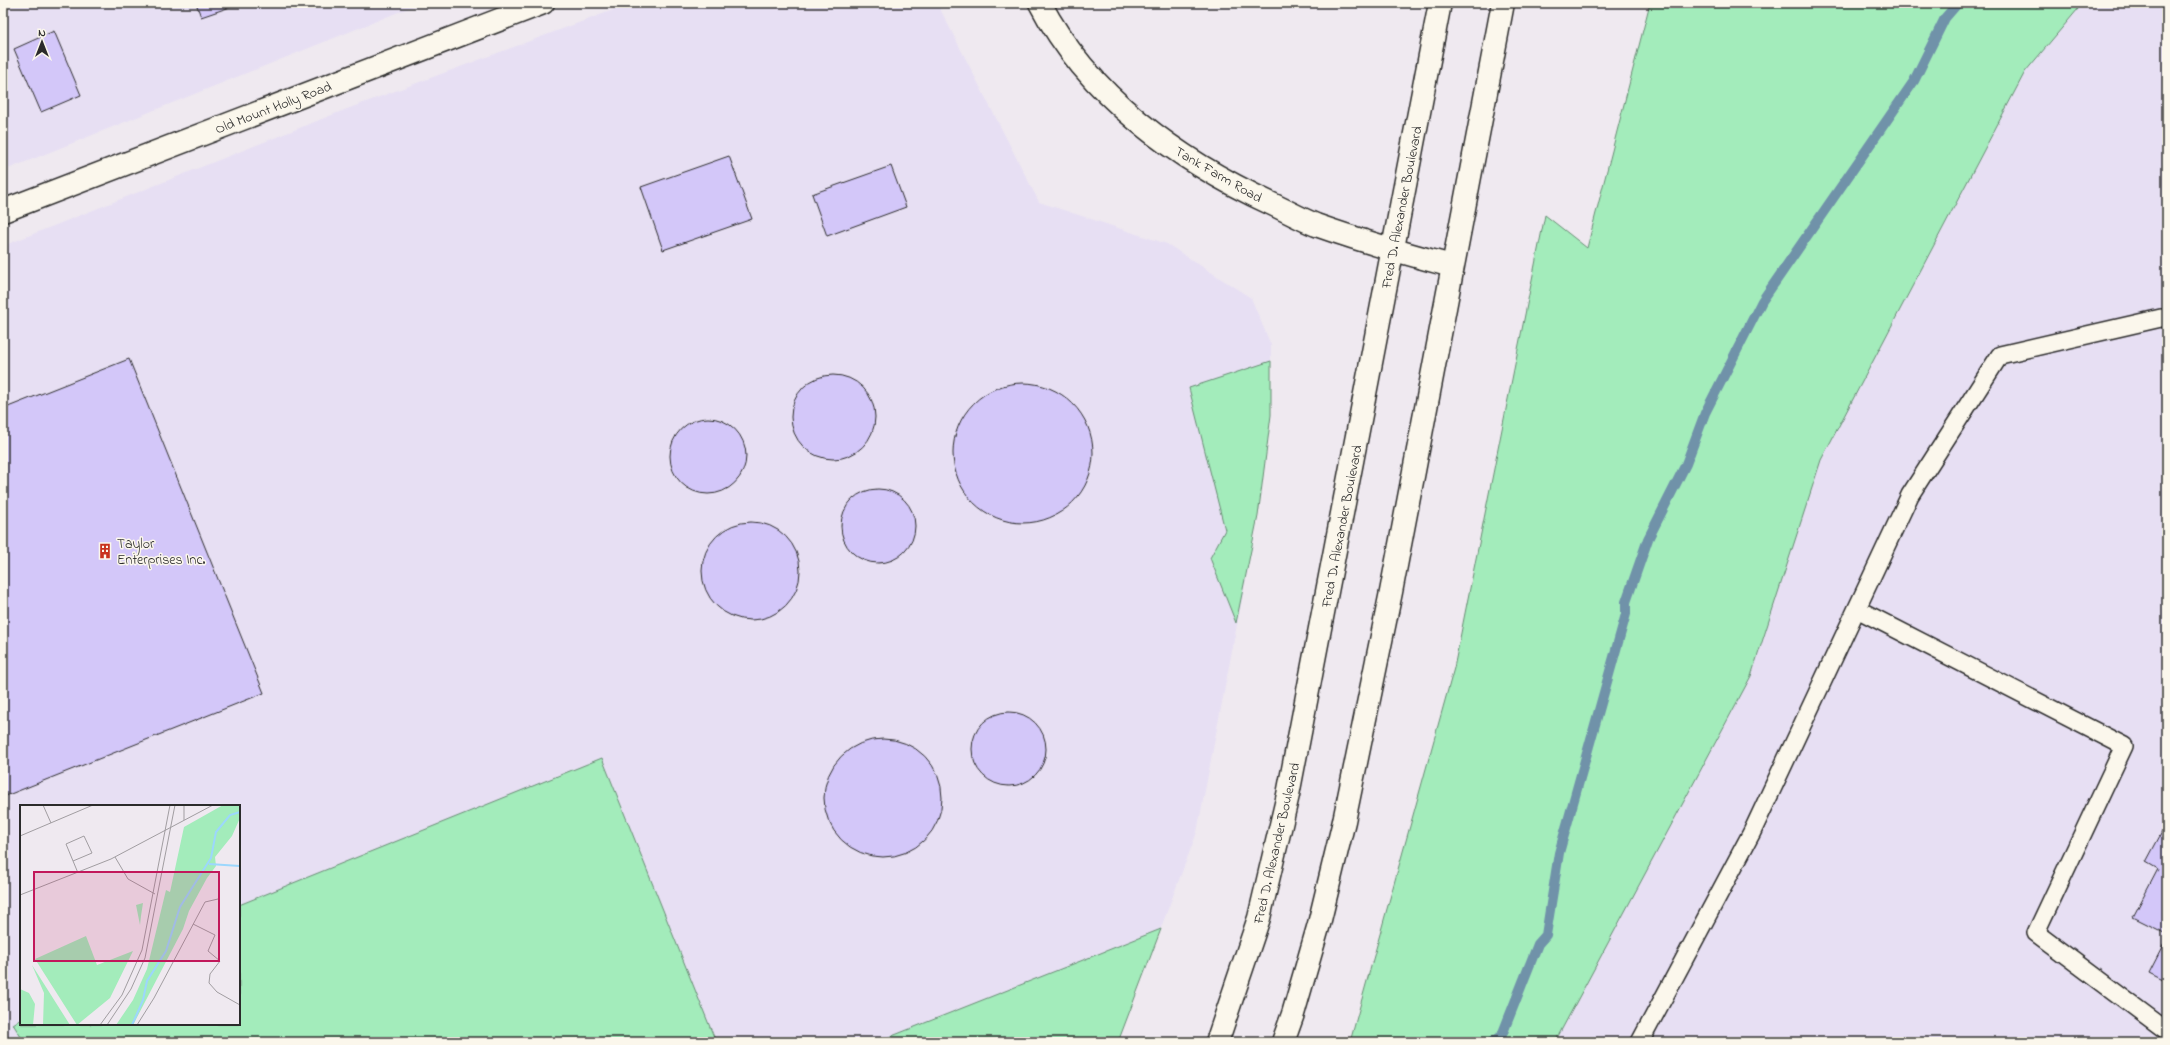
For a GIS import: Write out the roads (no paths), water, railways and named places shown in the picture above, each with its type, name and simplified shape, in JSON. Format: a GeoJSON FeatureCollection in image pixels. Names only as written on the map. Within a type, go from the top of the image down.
{"type":"FeatureCollection","features":[{"type":"Feature","properties":{"kind":"main road","name":"Old Mount Holly Road"},"geometry":{"type":"LineString","coordinates":[[3,211],[510,9],[543,3]]}},
{"type":"Feature","properties":{"kind":"main road","name":"Tank Farm Road"},"geometry":{"type":"LineString","coordinates":[[1040,3],[1048,18],[1069,48],[1103,91],[1135,119],[1166,143],[1246,192],[1314,224],[1392,250],[1452,266]]}},
{"type":"Feature","properties":{"kind":"main road","name":"Fred D. Alexander Boulevard"},"geometry":{"type":"LineString","coordinates":[[1217,1042],[1259,918],[1288,795],[1316,658],[1392,250],[1440,3]]}},
{"type":"Feature","properties":{"kind":"main road"},"geometry":{"type":"LineString","coordinates":[[1283,1042],[1293,1014],[1316,931],[1344,821],[1390,599],[1503,3]]}},
{"type":"Feature","properties":{"kind":"lane"},"geometry":{"type":"LineString","coordinates":[[1640,1042],[1752,832],[1910,495],[2000,355],[2161,318]]}},
{"type":"Feature","properties":{"kind":"lane"},"geometry":{"type":"LineString","coordinates":[[1857,609],[2124,746],[2036,933],[2167,1031]]}},
{"type":"Feature","properties":{"kind":"waterway"},"geometry":{"type":"LineString","coordinates":[[1492,1042],[1502,1035],[1538,944],[1546,935],[1559,853],[1626,614],[1626,602],[1648,539],[1686,464],[1705,413],[1762,301],[1914,81],[1945,18],[1958,3]]}},
{"type":"Feature","properties":{"kind":"place","name":"Taylor Enterprises Inc."},"geometry":{"type":"Point","coordinates":[105,551]}}]}
